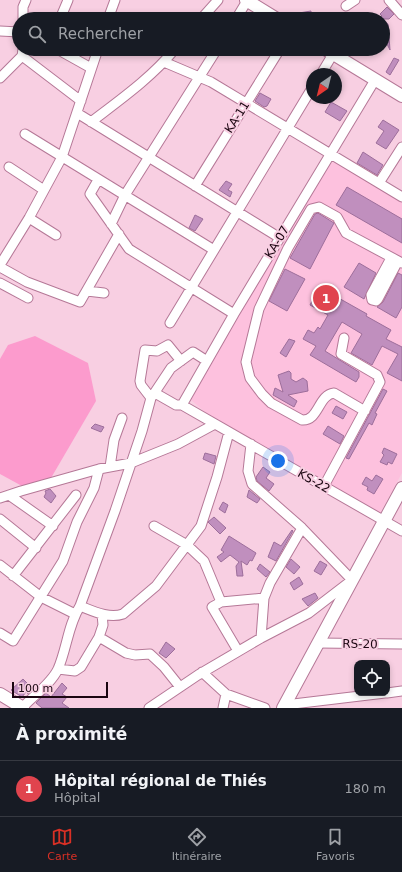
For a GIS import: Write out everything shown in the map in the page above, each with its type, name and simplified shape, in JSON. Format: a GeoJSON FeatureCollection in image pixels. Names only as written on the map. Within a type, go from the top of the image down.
{"type":"FeatureCollection","features":[{"type":"Feature","properties":{"kind":"main road"},"geometry":{"type":"LineString","coordinates":[[247,0],[266,12]]}},
{"type":"Feature","properties":{"kind":"main road"},"geometry":{"type":"LineString","coordinates":[[337,56],[402,96]]}},
{"type":"Feature","properties":{"kind":"main road"},"geometry":{"type":"LineString","coordinates":[[284,707],[402,488]]}},
{"type":"Feature","properties":{"kind":"main road"},"geometry":{"type":"LineString","coordinates":[[0,694],[22,708]]}},
{"type":"Feature","properties":{"kind":"street"},"geometry":{"type":"LineString","coordinates":[[23,12],[23,7],[26,0]]}},
{"type":"Feature","properties":{"kind":"street"},"geometry":{"type":"LineString","coordinates":[[63,12],[68,0]]}},
{"type":"Feature","properties":{"kind":"street"},"geometry":{"type":"LineString","coordinates":[[207,12],[218,0]]}},
{"type":"Feature","properties":{"kind":"street"},"geometry":{"type":"LineString","coordinates":[[240,12],[247,0]]}},
{"type":"Feature","properties":{"kind":"street"},"geometry":{"type":"LineString","coordinates":[[346,6],[355,0]]}},
{"type":"Feature","properties":{"kind":"street"},"geometry":{"type":"LineString","coordinates":[[110,12],[112,1]]}},
{"type":"Feature","properties":{"kind":"street"},"geometry":{"type":"LineString","coordinates":[[393,1],[402,15]]}},
{"type":"Feature","properties":{"kind":"street"},"geometry":{"type":"LineString","coordinates":[[0,31],[12,32]]}},
{"type":"Feature","properties":{"kind":"street"},"geometry":{"type":"LineString","coordinates":[[0,78],[19,56]]}},
{"type":"Feature","properties":{"kind":"street"},"geometry":{"type":"LineString","coordinates":[[28,56],[81,101]]}},
{"type":"Feature","properties":{"kind":"street"},"geometry":{"type":"LineString","coordinates":[[70,56],[91,68]]}},
{"type":"Feature","properties":{"kind":"street"},"geometry":{"type":"LineString","coordinates":[[95,56],[62,157],[30,218],[0,266],[27,282],[80,302],[119,234]]}},
{"type":"Feature","properties":{"kind":"street"},"geometry":{"type":"LineString","coordinates":[[91,122],[143,82],[169,56]]}},
{"type":"Feature","properties":{"kind":"street"},"geometry":{"type":"LineString","coordinates":[[112,224],[125,196],[212,56]]}},
{"type":"Feature","properties":{"kind":"street","name":"KA-11"},"geometry":{"type":"LineString","coordinates":[[195,186],[276,56]]}},
{"type":"Feature","properties":{"kind":"street"},"geometry":{"type":"LineString","coordinates":[[323,68],[327,56]]}},
{"type":"Feature","properties":{"kind":"street"},"geometry":{"type":"LineString","coordinates":[[164,62],[211,82],[402,197]]}},
{"type":"Feature","properties":{"kind":"street","name":"KA-07"},"geometry":{"type":"LineString","coordinates":[[182,405],[234,314],[375,80]]}},
{"type":"Feature","properties":{"kind":"street"},"geometry":{"type":"LineString","coordinates":[[170,323],[306,98]]}},
{"type":"Feature","properties":{"kind":"street"},"geometry":{"type":"LineString","coordinates":[[77,113],[280,238]]}},
{"type":"Feature","properties":{"kind":"street"},"geometry":{"type":"LineString","coordinates":[[25,134],[214,250]]}},
{"type":"Feature","properties":{"kind":"street"},"geometry":{"type":"LineString","coordinates":[[379,183],[402,147]]}},
{"type":"Feature","properties":{"kind":"street"},"geometry":{"type":"LineString","coordinates":[[9,167],[44,190]]}},
{"type":"Feature","properties":{"kind":"street"},"geometry":{"type":"LineString","coordinates":[[98,180],[90,194],[129,249],[234,314]]}},
{"type":"Feature","properties":{"kind":"street"},"geometry":{"type":"LineString","coordinates":[[365,411],[334,393],[326,396],[312,418],[302,420],[271,403],[262,394],[250,378],[246,362],[259,309],[288,248],[311,209],[319,207],[337,217],[346,234],[397,265]]}},
{"type":"Feature","properties":{"kind":"street"},"geometry":{"type":"LineString","coordinates":[[30,218],[56,235]]}},
{"type":"Feature","properties":{"kind":"street"},"geometry":{"type":"LineString","coordinates":[[0,283],[28,298]]}},
{"type":"Feature","properties":{"kind":"street"},"geometry":{"type":"LineString","coordinates":[[87,291],[104,292]]}},
{"type":"Feature","properties":{"kind":"street"},"geometry":{"type":"LineString","coordinates":[[324,486],[380,382],[380,378],[341,354],[344,338]]}},
{"type":"Feature","properties":{"kind":"street"},"geometry":{"type":"LineString","coordinates":[[153,395],[140,385],[145,350],[157,351],[168,345],[181,361]]}},
{"type":"Feature","properties":{"kind":"street"},"geometry":{"type":"LineString","coordinates":[[22,708],[49,683],[58,669],[131,463],[153,395],[171,368],[193,352],[207,361]]}},
{"type":"Feature","properties":{"kind":"street","name":"KS-22"},"geometry":{"type":"LineString","coordinates":[[153,395],[176,405],[182,405],[402,531]]}},
{"type":"Feature","properties":{"kind":"street"},"geometry":{"type":"LineString","coordinates":[[110,467],[114,440],[122,418]]}},
{"type":"Feature","properties":{"kind":"street"},"geometry":{"type":"LineString","coordinates":[[3,499],[99,469],[131,463],[178,444],[215,424]]}},
{"type":"Feature","properties":{"kind":"street"},"geometry":{"type":"LineString","coordinates":[[0,565],[41,597],[78,610],[119,616],[124,614],[156,586],[201,526],[217,477],[229,432]]}},
{"type":"Feature","properties":{"kind":"street"},"geometry":{"type":"LineString","coordinates":[[149,708],[202,672],[261,638],[309,613],[352,580],[302,528],[252,484],[248,471],[251,444]]}},
{"type":"Feature","properties":{"kind":"street"},"geometry":{"type":"LineString","coordinates":[[0,633],[11,640],[15,639],[63,561],[77,522],[94,488],[99,469]]}},
{"type":"Feature","properties":{"kind":"street"},"geometry":{"type":"LineString","coordinates":[[13,576],[76,495]]}},
{"type":"Feature","properties":{"kind":"street"},"geometry":{"type":"LineString","coordinates":[[3,499],[53,526]]}},
{"type":"Feature","properties":{"kind":"street"},"geometry":{"type":"LineString","coordinates":[[0,520],[36,548]]}},
{"type":"Feature","properties":{"kind":"street"},"geometry":{"type":"LineString","coordinates":[[154,526],[187,545],[207,565],[221,602]]}},
{"type":"Feature","properties":{"kind":"street"},"geometry":{"type":"LineString","coordinates":[[261,638],[264,598],[270,583],[302,528]]}},
{"type":"Feature","properties":{"kind":"street"},"geometry":{"type":"LineString","coordinates":[[238,651],[212,607],[221,602],[264,598]]}},
{"type":"Feature","properties":{"kind":"street"},"geometry":{"type":"LineString","coordinates":[[58,669],[78,670],[99,637],[103,625],[102,614]]}},
{"type":"Feature","properties":{"kind":"street"},"geometry":{"type":"LineString","coordinates":[[99,637],[126,653],[135,655],[150,654],[161,663],[180,687]]}},
{"type":"Feature","properties":{"kind":"street","name":"RS-20"},"geometry":{"type":"LineString","coordinates":[[318,643],[402,644]]}},
{"type":"Feature","properties":{"kind":"street"},"geometry":{"type":"LineString","coordinates":[[202,672],[226,694],[266,708]]}},
{"type":"Feature","properties":{"kind":"street"},"geometry":{"type":"LineString","coordinates":[[390,692],[402,691]]}},
{"type":"Feature","properties":{"kind":"street"},"geometry":{"type":"LineString","coordinates":[[223,708],[226,694]]}},
{"type":"Feature","properties":{"kind":"street"},"geometry":{"type":"LineString","coordinates":[[284,707],[364,696]]}},
{"type":"Feature","properties":{"kind":"shaded area"},"geometry":{"type":"Polygon","coordinates":[[[336,162],[402,202],[402,473],[380,513],[213,419],[190,399],[191,393],[331,163],[336,162]]]}},
{"type":"Feature","properties":{"kind":"shaded area"},"geometry":{"type":"Polygon","coordinates":[[[35,336],[88,363],[96,401],[51,478],[22,486],[0,474],[0,359],[8,345],[35,336]]]}},
{"type":"Feature","properties":{"kind":"building"},"geometry":{"type":"Polygon","coordinates":[[[387,7],[394,14],[390,18],[390,12],[382,12],[387,7]]]}},
{"type":"Feature","properties":{"kind":"building"},"geometry":{"type":"Polygon","coordinates":[[[394,58],[399,60],[390,75],[386,72],[394,58]]]}},
{"type":"Feature","properties":{"kind":"building"},"geometry":{"type":"Polygon","coordinates":[[[260,93],[271,99],[267,106],[264,107],[255,101],[260,93]]]}},
{"type":"Feature","properties":{"kind":"building"},"geometry":{"type":"Polygon","coordinates":[[[330,104],[335,104],[347,111],[340,121],[325,112],[330,104]]]}},
{"type":"Feature","properties":{"kind":"building"},"geometry":{"type":"Polygon","coordinates":[[[383,120],[399,130],[386,149],[376,143],[384,131],[378,127],[383,120]]]}},
{"type":"Feature","properties":{"kind":"building"},"geometry":{"type":"Polygon","coordinates":[[[363,152],[383,165],[377,175],[357,163],[363,152]]]}},
{"type":"Feature","properties":{"kind":"building"},"geometry":{"type":"Polygon","coordinates":[[[226,181],[232,184],[228,190],[232,192],[230,197],[219,190],[226,181]]]}},
{"type":"Feature","properties":{"kind":"building"},"geometry":{"type":"Polygon","coordinates":[[[347,187],[402,219],[402,243],[336,205],[347,187]]]}},
{"type":"Feature","properties":{"kind":"building"},"geometry":{"type":"Polygon","coordinates":[[[318,213],[334,223],[310,269],[290,258],[315,214],[318,213]]]}},
{"type":"Feature","properties":{"kind":"building"},"geometry":{"type":"Polygon","coordinates":[[[195,215],[203,219],[195,231],[189,228],[195,215]]]}},
{"type":"Feature","properties":{"kind":"building"},"geometry":{"type":"Polygon","coordinates":[[[359,263],[376,273],[364,299],[344,287],[359,263]]]}},
{"type":"Feature","properties":{"kind":"building"},"geometry":{"type":"Polygon","coordinates":[[[285,269],[305,279],[287,311],[269,301],[285,269]]]}},
{"type":"Feature","properties":{"kind":"building"},"geometry":{"type":"Polygon","coordinates":[[[398,273],[402,275],[402,307],[396,318],[377,307],[383,302],[398,273]]]}},
{"type":"Feature","properties":{"kind":"building"},"geometry":{"type":"Polygon","coordinates":[[[319,287],[367,314],[366,316],[391,330],[386,339],[402,347],[402,381],[387,373],[398,354],[382,346],[372,365],[351,353],[362,334],[342,322],[325,351],[359,372],[359,377],[356,382],[310,355],[316,346],[303,339],[308,330],[314,333],[318,327],[320,329],[328,315],[310,305],[319,287]]]}},
{"type":"Feature","properties":{"kind":"building"},"geometry":{"type":"Polygon","coordinates":[[[289,339],[295,341],[286,357],[280,353],[289,339]]]}},
{"type":"Feature","properties":{"kind":"building"},"geometry":{"type":"Polygon","coordinates":[[[289,371],[291,373],[291,379],[296,382],[303,378],[307,381],[308,391],[288,395],[297,401],[294,407],[273,395],[275,388],[283,392],[278,375],[289,371]]]}},
{"type":"Feature","properties":{"kind":"building"},"geometry":{"type":"Polygon","coordinates":[[[383,389],[387,391],[375,413],[377,414],[372,425],[369,423],[349,459],[346,458],[383,389]]]}},
{"type":"Feature","properties":{"kind":"building"},"geometry":{"type":"Polygon","coordinates":[[[336,406],[347,412],[343,419],[332,413],[336,406]]]}},
{"type":"Feature","properties":{"kind":"building"},"geometry":{"type":"Polygon","coordinates":[[[95,424],[104,427],[101,432],[91,428],[95,424]]]}},
{"type":"Feature","properties":{"kind":"building"},"geometry":{"type":"Polygon","coordinates":[[[328,426],[344,436],[340,444],[323,434],[328,426]]]}},
{"type":"Feature","properties":{"kind":"building"},"geometry":{"type":"Polygon","coordinates":[[[384,448],[397,454],[392,464],[388,462],[387,465],[380,462],[384,455],[382,453],[384,448]]]}},
{"type":"Feature","properties":{"kind":"building"},"geometry":{"type":"Polygon","coordinates":[[[205,453],[216,456],[214,464],[203,459],[205,453]]]}},
{"type":"Feature","properties":{"kind":"building"},"geometry":{"type":"Polygon","coordinates":[[[263,467],[270,472],[266,478],[274,484],[269,491],[257,481],[256,477],[263,467]]]}},
{"type":"Feature","properties":{"kind":"building"},"geometry":{"type":"Polygon","coordinates":[[[376,475],[383,479],[374,494],[367,490],[368,487],[362,484],[366,477],[372,481],[376,475]]]}},
{"type":"Feature","properties":{"kind":"building"},"geometry":{"type":"Polygon","coordinates":[[[50,489],[56,496],[51,503],[44,497],[46,493],[45,491],[50,489]]]}},
{"type":"Feature","properties":{"kind":"building"},"geometry":{"type":"Polygon","coordinates":[[[249,490],[260,499],[257,503],[247,497],[249,490]]]}},
{"type":"Feature","properties":{"kind":"building"},"geometry":{"type":"Polygon","coordinates":[[[223,502],[228,505],[225,513],[219,509],[223,502]]]}},
{"type":"Feature","properties":{"kind":"building"},"geometry":{"type":"Polygon","coordinates":[[[214,517],[226,528],[220,534],[208,522],[214,517]]]}},
{"type":"Feature","properties":{"kind":"building"},"geometry":{"type":"Polygon","coordinates":[[[292,530],[293,531],[276,561],[268,557],[274,542],[281,546],[292,530]]]}},
{"type":"Feature","properties":{"kind":"building"},"geometry":{"type":"Polygon","coordinates":[[[229,536],[256,553],[252,561],[250,560],[247,565],[241,561],[243,576],[237,576],[236,566],[239,562],[230,555],[221,562],[217,557],[224,552],[221,550],[229,536]]]}},
{"type":"Feature","properties":{"kind":"building"},"geometry":{"type":"Polygon","coordinates":[[[291,559],[300,567],[294,574],[286,567],[291,559]]]}},
{"type":"Feature","properties":{"kind":"building"},"geometry":{"type":"Polygon","coordinates":[[[320,561],[327,565],[321,575],[314,571],[320,561]]]}},
{"type":"Feature","properties":{"kind":"building"},"geometry":{"type":"Polygon","coordinates":[[[260,564],[270,572],[266,577],[257,569],[260,564]]]}},
{"type":"Feature","properties":{"kind":"building"},"geometry":{"type":"Polygon","coordinates":[[[299,577],[303,584],[294,590],[290,583],[299,577]]]}},
{"type":"Feature","properties":{"kind":"building"},"geometry":{"type":"Polygon","coordinates":[[[315,593],[318,598],[308,606],[302,599],[315,593]]]}},
{"type":"Feature","properties":{"kind":"building"},"geometry":{"type":"Polygon","coordinates":[[[166,642],[175,649],[166,658],[159,653],[166,642]]]}},
{"type":"Feature","properties":{"kind":"building"},"geometry":{"type":"Polygon","coordinates":[[[23,679],[33,689],[28,694],[26,692],[22,697],[11,690],[23,679]]]}},
{"type":"Feature","properties":{"kind":"building"},"geometry":{"type":"Polygon","coordinates":[[[62,683],[67,688],[62,694],[67,697],[62,703],[69,708],[42,708],[36,703],[46,693],[51,697],[62,683]]]}},
{"type":"Feature","properties":{"kind":"place","name":"Hôpital régional de Thiés"},"geometry":{"type":"Point","coordinates":[326,298]}}]}
